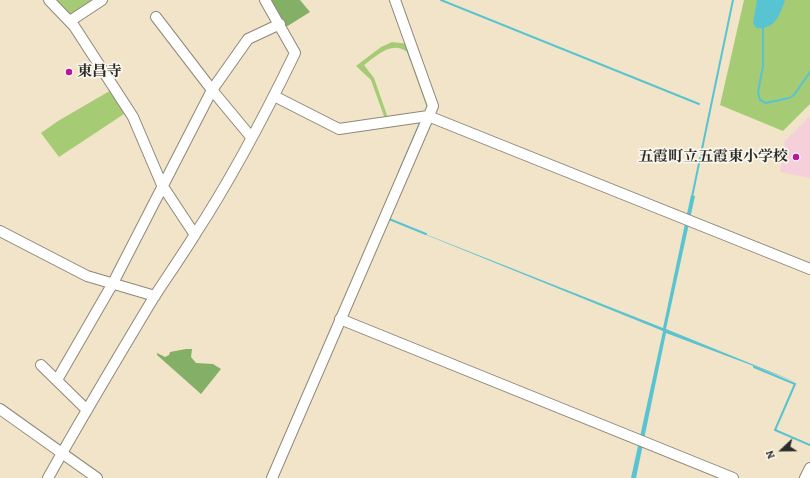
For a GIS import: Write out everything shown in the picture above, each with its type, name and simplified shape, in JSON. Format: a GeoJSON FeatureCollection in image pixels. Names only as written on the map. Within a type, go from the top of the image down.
{"type":"FeatureCollection","features":[{"type":"Feature","properties":{"kind":"street"},"geometry":{"type":"LineString","coordinates":[[50,0],[70,21],[132,117],[162,185],[195,235]]}},
{"type":"Feature","properties":{"kind":"street"},"geometry":{"type":"LineString","coordinates":[[70,21],[102,0]]}},
{"type":"Feature","properties":{"kind":"street"},"geometry":{"type":"LineString","coordinates":[[48,478],[155,296],[195,235],[274,96],[295,52],[265,0]]}},
{"type":"Feature","properties":{"kind":"street"},"geometry":{"type":"LineString","coordinates":[[272,478],[433,106],[395,0]]}},
{"type":"Feature","properties":{"kind":"street"},"geometry":{"type":"LineString","coordinates":[[156,17],[212,90],[251,137]]}},
{"type":"Feature","properties":{"kind":"street"},"geometry":{"type":"LineString","coordinates":[[57,380],[113,283],[212,90],[248,39],[280,24]]}},
{"type":"Feature","properties":{"kind":"street"},"geometry":{"type":"LineString","coordinates":[[274,96],[339,129],[428,116],[810,269]]}},
{"type":"Feature","properties":{"kind":"street"},"geometry":{"type":"LineString","coordinates":[[0,231],[87,276],[155,296]]}},
{"type":"Feature","properties":{"kind":"street"},"geometry":{"type":"LineString","coordinates":[[340,320],[733,478]]}},
{"type":"Feature","properties":{"kind":"street"},"geometry":{"type":"LineString","coordinates":[[41,365],[87,410]]}},
{"type":"Feature","properties":{"kind":"street"},"geometry":{"type":"LineString","coordinates":[[0,409],[63,452],[97,478]]}},
{"type":"Feature","properties":{"kind":"street"},"geometry":{"type":"LineString","coordinates":[[805,478],[810,468]]}},
{"type":"Feature","properties":{"kind":"shaded area","name":"五霞町立五霞東小学校"},"geometry":{"type":"Polygon","coordinates":[[[810,116],[810,178],[780,172],[785,141],[810,116]]]}},
{"type":"Feature","properties":{"kind":"green space"},"geometry":{"type":"Polygon","coordinates":[[[55,0],[97,0],[72,17],[55,0]]]}},
{"type":"Feature","properties":{"kind":"green space"},"geometry":{"type":"Polygon","coordinates":[[[269,0],[300,0],[310,12],[286,27],[269,0]]]}},
{"type":"Feature","properties":{"kind":"green space"},"geometry":{"type":"Polygon","coordinates":[[[744,0],[810,0],[810,104],[783,131],[720,105],[744,0]]]}},
{"type":"Feature","properties":{"kind":"green space"},"geometry":{"type":"Polygon","coordinates":[[[392,42],[409,44],[430,104],[426,111],[426,105],[407,52],[401,49],[390,48],[364,65],[374,78],[388,118],[385,119],[371,80],[356,66],[381,47],[392,42]]]}},
{"type":"Feature","properties":{"kind":"green space"},"geometry":{"type":"Polygon","coordinates":[[[113,89],[126,111],[124,114],[59,157],[41,133],[58,121],[113,89]]]}},
{"type":"Feature","properties":{"kind":"green space"},"geometry":{"type":"Polygon","coordinates":[[[192,349],[191,357],[196,363],[213,364],[221,369],[201,394],[157,355],[157,353],[165,357],[169,355],[170,352],[192,349]]]}},
{"type":"Feature","properties":{"kind":"water"},"geometry":{"type":"Polygon","coordinates":[[[757,0],[785,0],[779,16],[768,27],[756,28],[753,23],[757,0]]]}},
{"type":"Feature","properties":{"kind":"water"},"geometry":{"type":"Polygon","coordinates":[[[691,195],[695,196],[666,329],[796,382],[666,333],[636,478],[631,478],[663,331],[387,219],[663,328],[691,195]]]}},
{"type":"Feature","properties":{"kind":"waterway"},"geometry":{"type":"LineString","coordinates":[[441,0],[699,104]]}},
{"type":"Feature","properties":{"kind":"waterway"},"geometry":{"type":"LineString","coordinates":[[692,197],[733,0]]}},
{"type":"Feature","properties":{"kind":"waterway"},"geometry":{"type":"LineString","coordinates":[[763,28],[763,66],[758,92],[760,100],[766,103],[789,98],[794,95],[810,72]]}},
{"type":"Feature","properties":{"kind":"waterway"},"geometry":{"type":"LineString","coordinates":[[406,46],[411,60]]}},
{"type":"Feature","properties":{"kind":"waterway"},"geometry":{"type":"LineString","coordinates":[[399,172],[420,123]]}},
{"type":"Feature","properties":{"kind":"waterway"},"geometry":{"type":"LineString","coordinates":[[390,217],[389,219],[426,234]]}},
{"type":"Feature","properties":{"kind":"waterway"},"geometry":{"type":"LineString","coordinates":[[754,367],[795,384],[775,430],[810,445]]}},
{"type":"Feature","properties":{"kind":"place","name":"東昌寺"},"geometry":{"type":"Point","coordinates":[69,72]}},
{"type":"Feature","properties":{"kind":"place","name":"五霞町立五霞東小学校"},"geometry":{"type":"Point","coordinates":[796,157]}}]}
